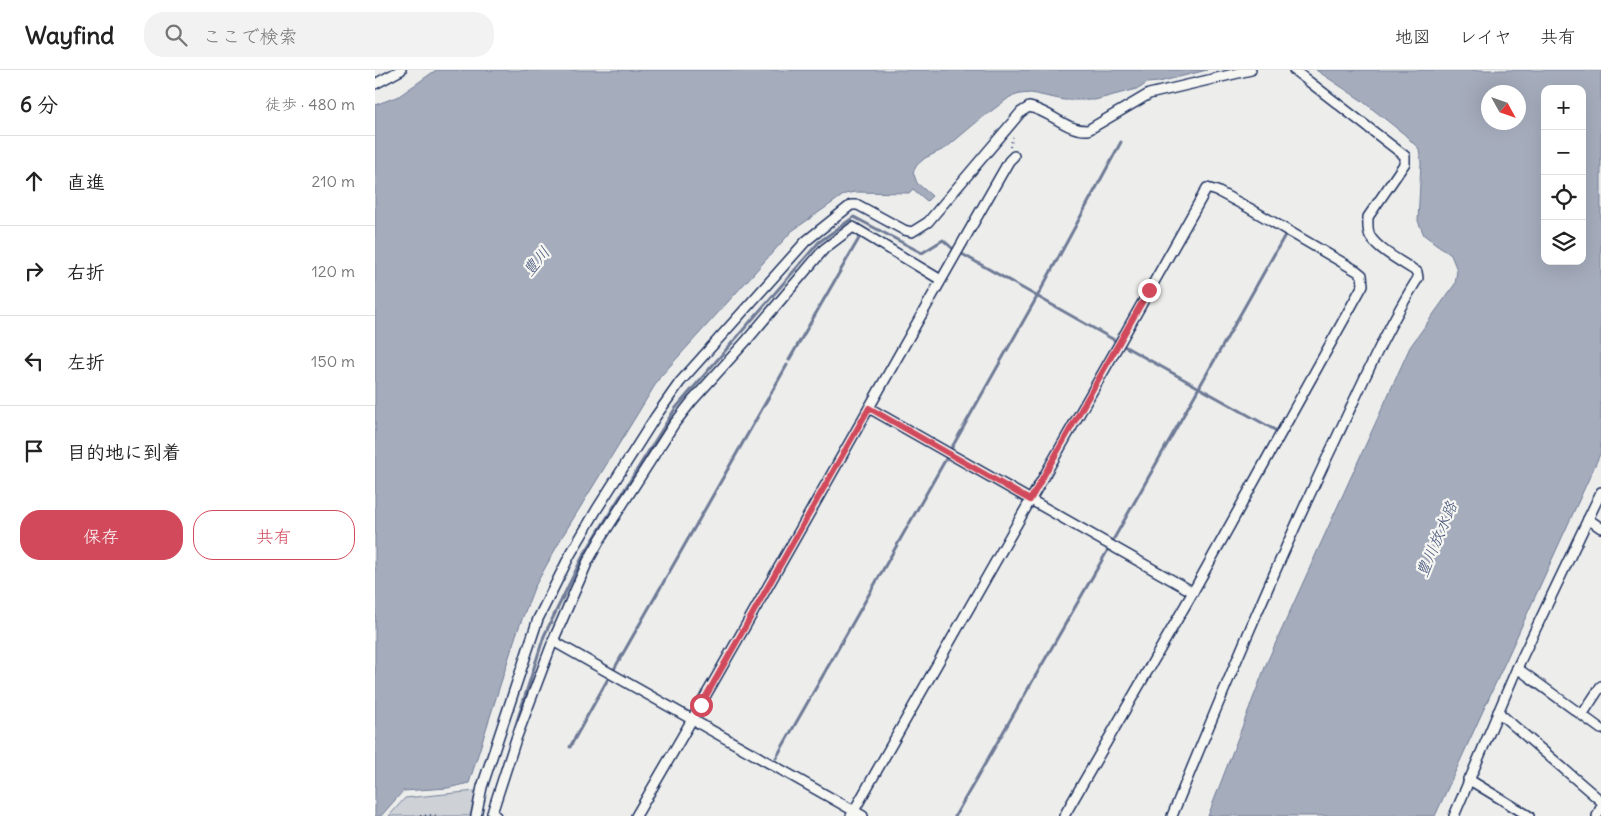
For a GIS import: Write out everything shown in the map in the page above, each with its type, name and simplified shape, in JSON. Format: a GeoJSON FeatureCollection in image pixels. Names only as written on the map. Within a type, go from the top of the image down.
{"type":"FeatureCollection","features":[{"type":"Feature","properties":{"kind":"street"},"geometry":{"type":"LineString","coordinates":[[375,84],[401,70]]}},
{"type":"Feature","properties":{"kind":"street"},"geometry":{"type":"LineString","coordinates":[[475,816],[482,787],[538,619],[570,555],[656,416],[680,382],[806,241],[851,205],[857,205],[903,230],[912,232],[919,229],[928,222],[1021,112],[1029,107],[1037,108],[1070,128],[1088,130],[1149,94],[1251,70]]}},
{"type":"Feature","properties":{"kind":"street"},"geometry":{"type":"LineString","coordinates":[[1172,816],[1236,658],[1315,482],[1397,311],[1418,278],[1417,272],[1377,244],[1370,236],[1368,228],[1368,217],[1405,163],[1405,156],[1294,70]]}},
{"type":"Feature","properties":{"kind":"street"},"geometry":{"type":"LineString","coordinates":[[636,816],[1009,161],[1014,156]]}},
{"type":"Feature","properties":{"kind":"street"},"geometry":{"type":"LineString","coordinates":[[852,813],[1207,188],[1217,191],[1249,208],[1357,271],[1362,275],[1363,285],[1193,592],[1064,816]]}},
{"type":"Feature","properties":{"kind":"street"},"geometry":{"type":"LineString","coordinates":[[497,816],[492,813],[516,739],[553,640],[592,553],[674,424],[692,402],[824,249],[853,227],[941,280]]}},
{"type":"Feature","properties":{"kind":"street"},"geometry":{"type":"LineString","coordinates":[[869,408],[1193,592]]}},
{"type":"Feature","properties":{"kind":"street"},"geometry":{"type":"LineString","coordinates":[[1454,816],[1517,668],[1601,492]]}},
{"type":"Feature","properties":{"kind":"street"},"geometry":{"type":"LineString","coordinates":[[1588,519],[1601,528]]}},
{"type":"Feature","properties":{"kind":"street"},"geometry":{"type":"LineString","coordinates":[[553,640],[852,813],[863,816]]}},
{"type":"Feature","properties":{"kind":"street"},"geometry":{"type":"LineString","coordinates":[[1517,668],[1601,730]]}},
{"type":"Feature","properties":{"kind":"street"},"geometry":{"type":"LineString","coordinates":[[1582,715],[1601,686]]}},
{"type":"Feature","properties":{"kind":"street"},"geometry":{"type":"LineString","coordinates":[[1498,712],[1601,802]]}},
{"type":"Feature","properties":{"kind":"street"},"geometry":{"type":"LineString","coordinates":[[1468,780],[1529,816]]}},
{"type":"Feature","properties":{"kind":"street"},"geometry":{"type":"LineString","coordinates":[[1597,816],[1601,807]]}},
{"type":"Feature","properties":{"kind":"path"},"geometry":{"type":"LineString","coordinates":[[420,816],[432,814],[438,816]]}},
{"type":"Feature","properties":{"kind":"shaded area"},"geometry":{"type":"Polygon","coordinates":[[[476,791],[470,816],[389,816],[405,798],[476,791]]]}},
{"type":"Feature","properties":{"kind":"water","name":"豊川"},"geometry":{"type":"Polygon","coordinates":[[[436,70],[1207,70],[1159,82],[1147,83],[1140,88],[1095,100],[1064,100],[1031,93],[1010,97],[946,148],[925,158],[917,165],[913,172],[917,183],[932,196],[927,201],[913,189],[909,193],[855,192],[845,194],[792,231],[660,377],[562,537],[534,588],[516,635],[469,783],[448,788],[403,791],[381,816],[375,816],[375,105],[399,96],[436,70]]]}},
{"type":"Feature","properties":{"kind":"water","name":"豊川放水路"},"geometry":{"type":"Polygon","coordinates":[[[1316,70],[1601,70],[1601,452],[1435,816],[1208,816],[1267,662],[1410,347],[1455,284],[1457,270],[1451,255],[1424,235],[1418,221],[1421,163],[1419,149],[1404,134],[1361,100],[1316,70]]]}},
{"type":"Feature","properties":{"kind":"waterway"},"geometry":{"type":"LineString","coordinates":[[951,449],[1037,297],[1121,142]]}},
{"type":"Feature","properties":{"kind":"waterway"},"geometry":{"type":"LineString","coordinates":[[487,816],[544,636],[583,556],[675,409],[819,242],[854,217],[922,253],[943,240],[952,248]]}},
{"type":"Feature","properties":{"kind":"waterway"},"geometry":{"type":"LineString","coordinates":[[789,360],[861,235]]}},
{"type":"Feature","properties":{"kind":"waterway"},"geometry":{"type":"LineString","coordinates":[[1112,542],[1285,235]]}},
{"type":"Feature","properties":{"kind":"waterway"},"geometry":{"type":"LineString","coordinates":[[962,254],[1116,341]]}},
{"type":"Feature","properties":{"kind":"waterway"},"geometry":{"type":"LineString","coordinates":[[1124,346],[1275,430]]}},
{"type":"Feature","properties":{"kind":"waterway"},"geometry":{"type":"LineString","coordinates":[[613,671],[787,365]]}},
{"type":"Feature","properties":{"kind":"waterway"},"geometry":{"type":"LineString","coordinates":[[776,758],[947,457]]}},
{"type":"Feature","properties":{"kind":"waterway"},"geometry":{"type":"LineString","coordinates":[[955,816],[1109,548]]}},
{"type":"Feature","properties":{"kind":"waterway"},"geometry":{"type":"LineString","coordinates":[[570,747],[609,677]]}},
{"type":"Feature","properties":{"kind":"route"},"geometry":{"type":"LineString","coordinates":[[701,705],[869,408],[1030,500],[1119,346],[1149,290]]}}]}
